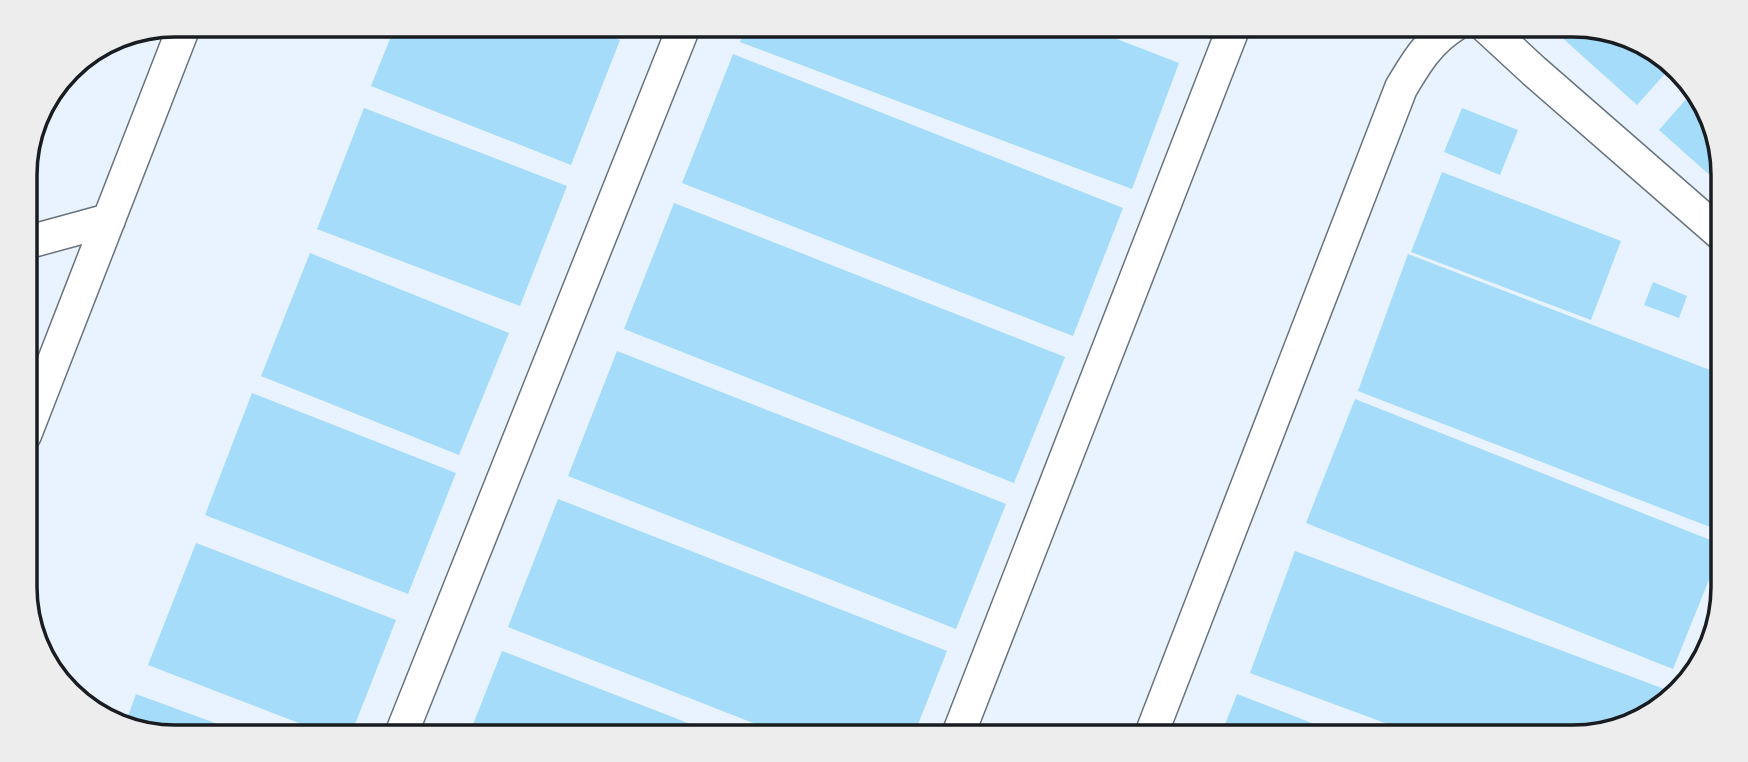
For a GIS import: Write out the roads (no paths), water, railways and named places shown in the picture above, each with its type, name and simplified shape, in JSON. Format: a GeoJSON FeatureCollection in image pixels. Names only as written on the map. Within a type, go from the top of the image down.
{"type":"FeatureCollection","features":[{"type":"Feature","properties":{"kind":"lane"},"geometry":{"type":"LineString","coordinates":[[37,404],[180,37]]}},
{"type":"Feature","properties":{"kind":"lane"},"geometry":{"type":"LineString","coordinates":[[405,725],[680,37]]}},
{"type":"Feature","properties":{"kind":"lane"},"geometry":{"type":"LineString","coordinates":[[962,725],[1230,37]]}},
{"type":"Feature","properties":{"kind":"lane"},"geometry":{"type":"LineString","coordinates":[[1155,725],[1401,88],[1419,58],[1439,37]]}},
{"type":"Feature","properties":{"kind":"lane"},"geometry":{"type":"LineString","coordinates":[[1497,37],[1711,225]]}},
{"type":"Feature","properties":{"kind":"lane"},"geometry":{"type":"LineString","coordinates":[[37,240],[109,220]]}}]}
